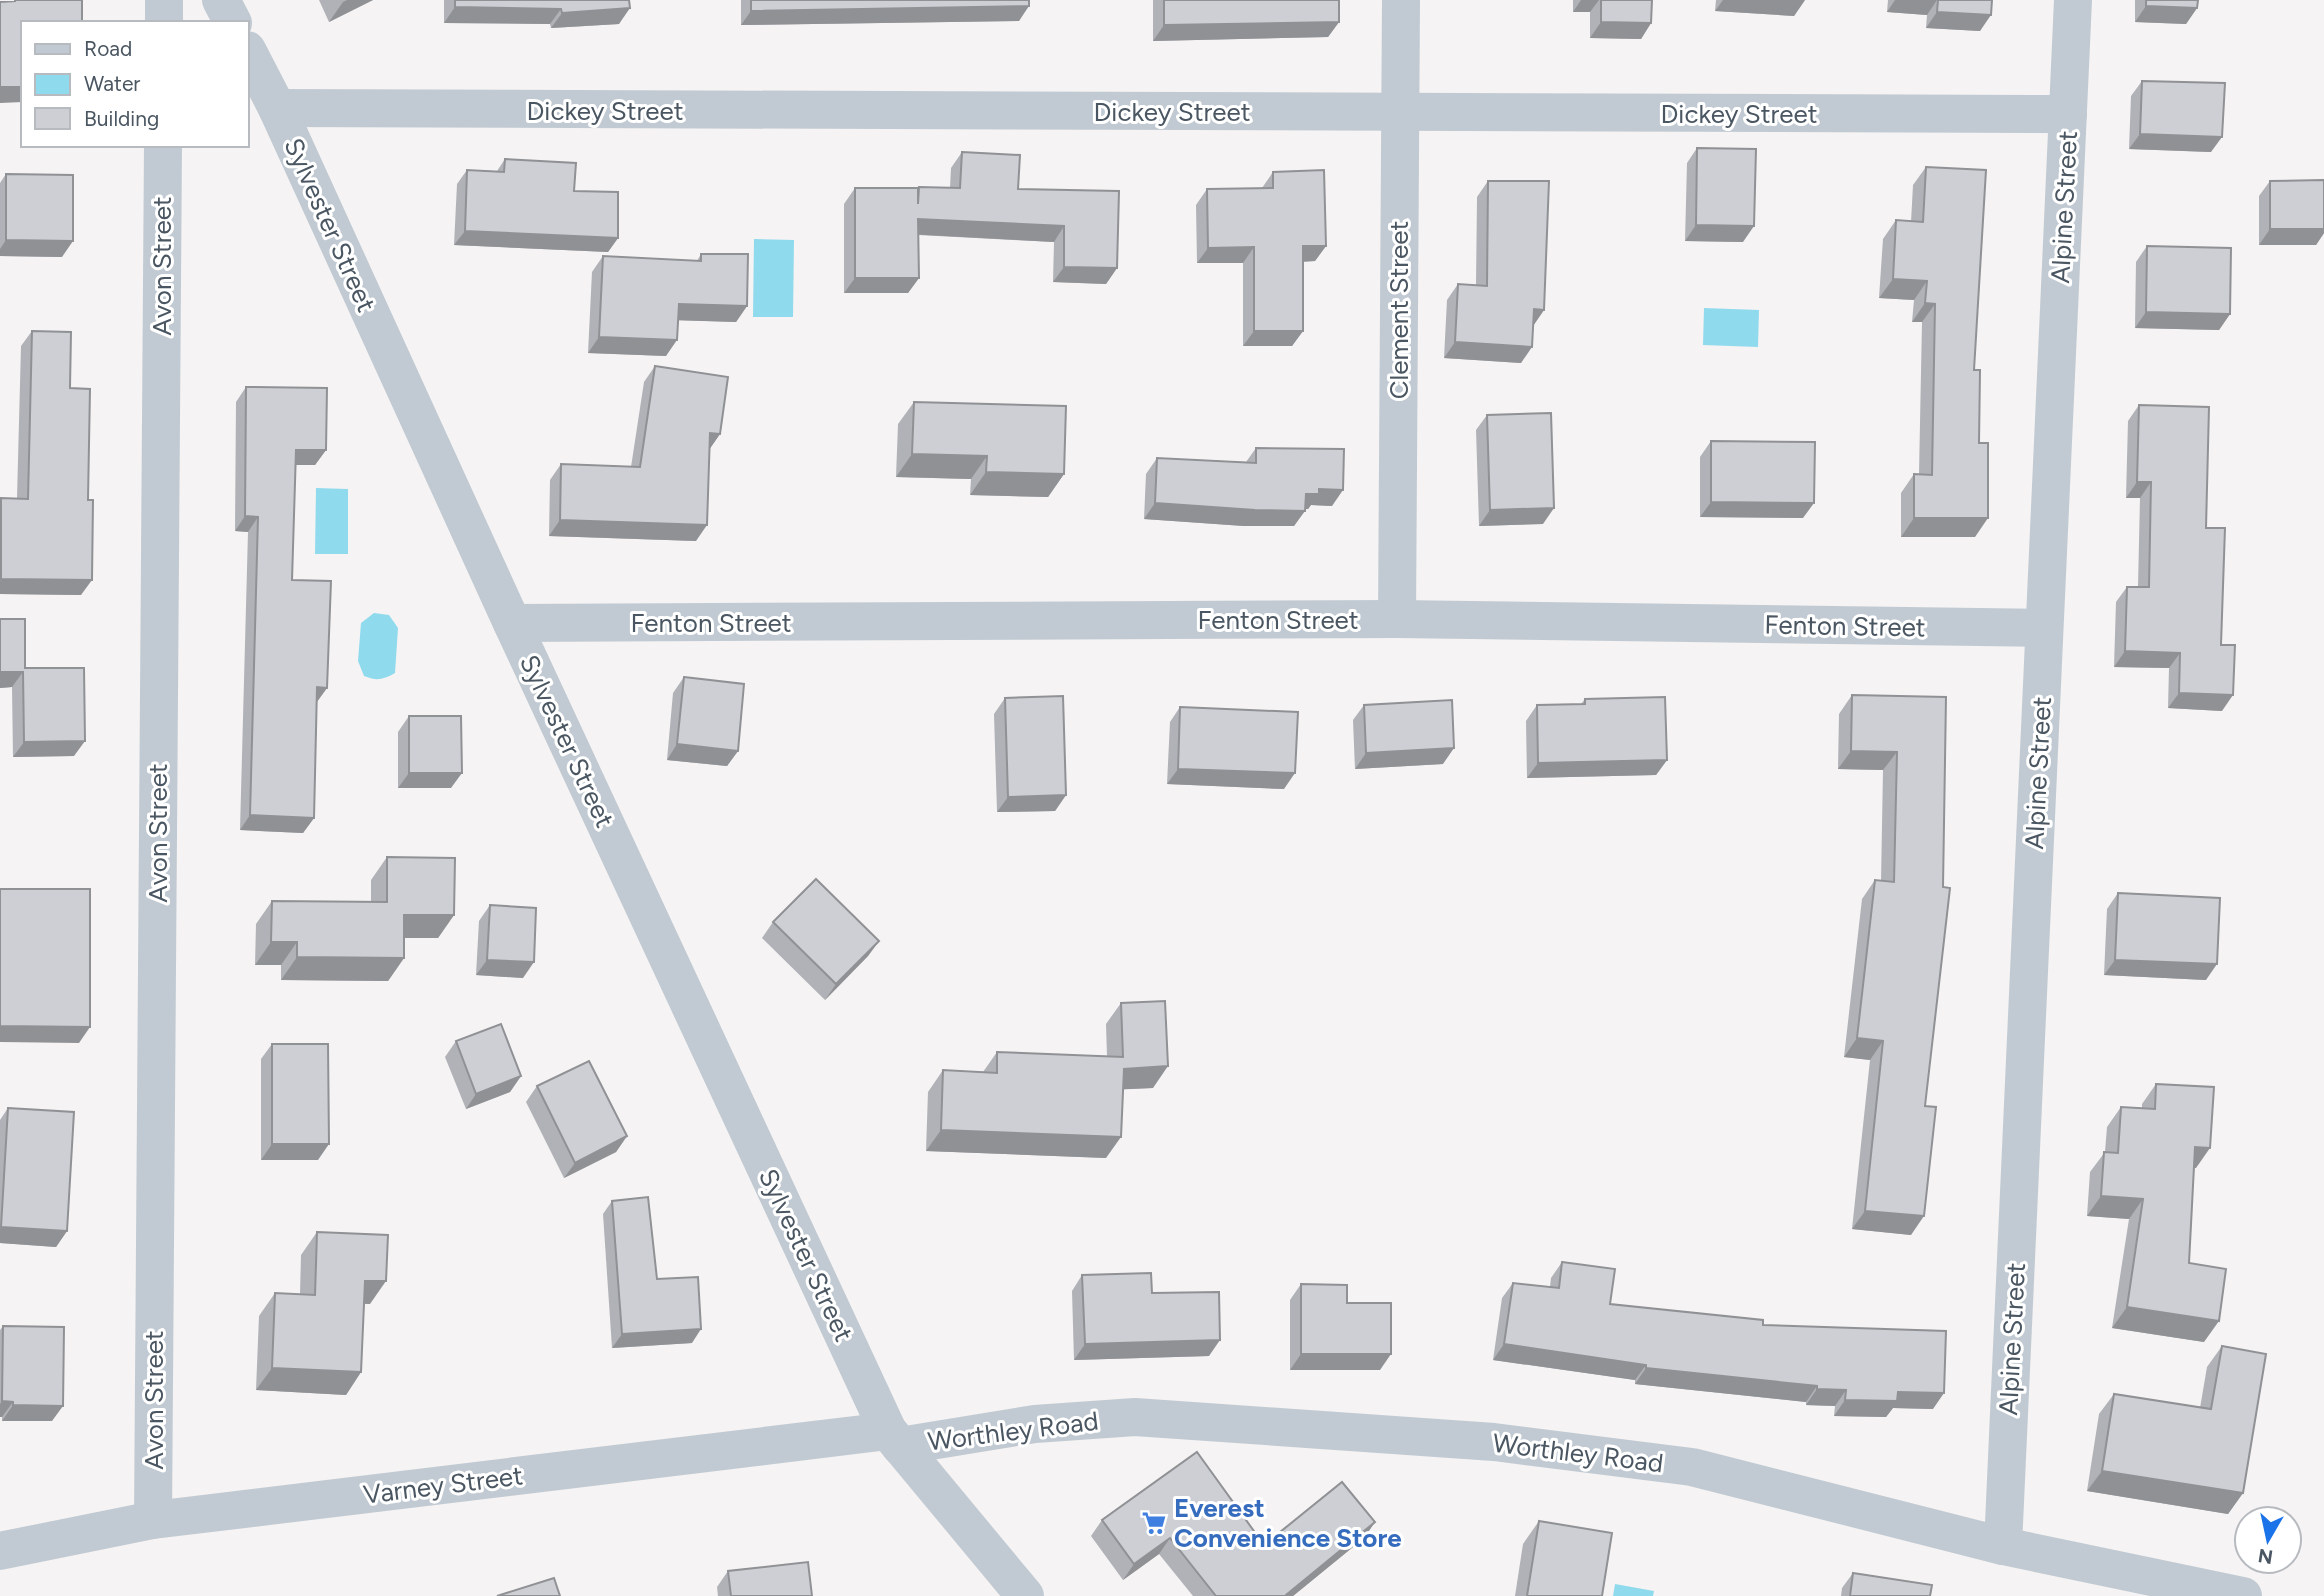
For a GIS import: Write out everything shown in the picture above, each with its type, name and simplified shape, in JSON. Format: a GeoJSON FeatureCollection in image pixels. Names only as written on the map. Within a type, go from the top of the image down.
{"type":"FeatureCollection","features":[{"type":"Feature","properties":{"kind":"street"},"geometry":{"type":"LineString","coordinates":[[164,0],[164,21]]}},
{"type":"Feature","properties":{"kind":"street"},"geometry":{"type":"LineString","coordinates":[[221,0],[232,21]]}},
{"type":"Feature","properties":{"kind":"street","name":"Clement Street"},"geometry":{"type":"LineString","coordinates":[[1397,619],[1401,0]]}},
{"type":"Feature","properties":{"kind":"street","name":"Alpine Street"},"geometry":{"type":"LineString","coordinates":[[2003,1546],[2073,0]]}},
{"type":"Feature","properties":{"kind":"street","name":"Sylvester Street"},"geometry":{"type":"LineString","coordinates":[[248,52],[277,108],[512,624],[894,1438],[1025,1596]]}},
{"type":"Feature","properties":{"kind":"street","name":"Dickey Street"},"geometry":{"type":"LineString","coordinates":[[277,108],[2068,114]]}},
{"type":"Feature","properties":{"kind":"street","name":"Avon Street"},"geometry":{"type":"LineString","coordinates":[[153,1520],[163,147]]}},
{"type":"Feature","properties":{"kind":"street","name":"Fenton Street"},"geometry":{"type":"LineString","coordinates":[[512,624],[1397,619],[2044,628]]}},
{"type":"Feature","properties":{"kind":"street","name":"Worthley Road"},"geometry":{"type":"LineString","coordinates":[[894,1438],[1135,1417],[1494,1442],[1692,1467],[2003,1546],[2243,1596]]}},
{"type":"Feature","properties":{"kind":"street","name":"Varney Street"},"geometry":{"type":"LineString","coordinates":[[0,1551],[153,1520],[894,1438]]}},
{"type":"Feature","properties":{"kind":"water"},"geometry":{"type":"Polygon","coordinates":[[[754,239],[794,240],[793,317],[753,317],[754,239]]]}},
{"type":"Feature","properties":{"kind":"water"},"geometry":{"type":"Polygon","coordinates":[[[1704,308],[1759,310],[1758,347],[1703,345],[1704,308]]]}},
{"type":"Feature","properties":{"kind":"water"},"geometry":{"type":"Polygon","coordinates":[[[316,488],[348,489],[348,554],[315,554],[316,488]]]}},
{"type":"Feature","properties":{"kind":"water"},"geometry":{"type":"Polygon","coordinates":[[[374,613],[389,615],[398,628],[395,673],[379,679],[364,676],[358,661],[361,623],[374,613]]]}},
{"type":"Feature","properties":{"kind":"water"},"geometry":{"type":"Polygon","coordinates":[[[1615,1584],[1654,1591],[1653,1596],[1613,1596],[1615,1584]]]}},
{"type":"Feature","properties":{"kind":"building"},"geometry":{"type":"Polygon","coordinates":[[[82,0],[82,21],[21,21],[21,87],[0,87],[0,2],[82,0]]]}},
{"type":"Feature","properties":{"kind":"building"},"geometry":{"type":"Polygon","coordinates":[[[455,0],[629,0],[630,8],[562,13],[561,9],[455,7],[455,0]]]}},
{"type":"Feature","properties":{"kind":"building"},"geometry":{"type":"Polygon","coordinates":[[[751,0],[1029,0],[1029,6],[751,11],[751,0]]]}},
{"type":"Feature","properties":{"kind":"building"},"geometry":{"type":"Polygon","coordinates":[[[1164,0],[1339,0],[1339,22],[1164,25],[1164,0]]]}},
{"type":"Feature","properties":{"kind":"building"},"geometry":{"type":"Polygon","coordinates":[[[1601,0],[1652,0],[1651,23],[1601,22],[1601,0]]]}},
{"type":"Feature","properties":{"kind":"building"},"geometry":{"type":"Polygon","coordinates":[[[1938,0],[1992,0],[1991,15],[1937,12],[1938,0]]]}},
{"type":"Feature","properties":{"kind":"building"},"geometry":{"type":"Polygon","coordinates":[[[2146,0],[2198,0],[2197,8],[2146,6],[2146,0]]]}},
{"type":"Feature","properties":{"kind":"building"},"geometry":{"type":"Polygon","coordinates":[[[2142,81],[2225,83],[2222,137],[2140,134],[2142,81]]]}},
{"type":"Feature","properties":{"kind":"building"},"geometry":{"type":"Polygon","coordinates":[[[1697,148],[1756,149],[1754,226],[1696,225],[1697,148]]]}},
{"type":"Feature","properties":{"kind":"building"},"geometry":{"type":"Polygon","coordinates":[[[962,152],[1020,155],[1018,189],[1119,191],[1117,268],[1064,267],[1064,226],[918,219],[919,278],[855,278],[855,188],[918,188],[918,204],[919,187],[960,188],[962,152]]]}},
{"type":"Feature","properties":{"kind":"building"},"geometry":{"type":"Polygon","coordinates":[[[505,159],[576,163],[574,191],[618,192],[618,238],[465,231],[467,170],[504,172],[505,159]]]}},
{"type":"Feature","properties":{"kind":"building"},"geometry":{"type":"Polygon","coordinates":[[[1926,167],[1986,170],[1974,370],[1980,370],[1979,443],[1988,443],[1988,518],[1914,518],[1914,474],[1932,475],[1935,304],[1925,303],[1927,281],[1893,279],[1896,220],[1923,222],[1926,167]]]}},
{"type":"Feature","properties":{"kind":"building"},"geometry":{"type":"Polygon","coordinates":[[[1324,170],[1326,246],[1303,246],[1303,331],[1254,331],[1254,247],[1208,248],[1207,189],[1273,188],[1273,172],[1324,170]]]}},
{"type":"Feature","properties":{"kind":"building"},"geometry":{"type":"Polygon","coordinates":[[[6,174],[73,175],[73,241],[6,240],[6,174]]]}},
{"type":"Feature","properties":{"kind":"building"},"geometry":{"type":"Polygon","coordinates":[[[2324,180],[2324,229],[2270,229],[2270,181],[2324,180]]]}},
{"type":"Feature","properties":{"kind":"building"},"geometry":{"type":"Polygon","coordinates":[[[1488,181],[1549,181],[1544,310],[1534,309],[1532,347],[1455,342],[1458,284],[1487,286],[1488,181]]]}},
{"type":"Feature","properties":{"kind":"building"},"geometry":{"type":"Polygon","coordinates":[[[2147,246],[2231,248],[2230,314],[2146,312],[2147,246]]]}},
{"type":"Feature","properties":{"kind":"building"},"geometry":{"type":"Polygon","coordinates":[[[701,254],[748,254],[747,306],[679,304],[677,340],[599,337],[603,256],[701,261],[701,254]]]}},
{"type":"Feature","properties":{"kind":"building"},"geometry":{"type":"Polygon","coordinates":[[[32,331],[71,332],[70,388],[90,389],[88,500],[93,500],[92,580],[1,579],[1,498],[28,499],[32,331]]]}},
{"type":"Feature","properties":{"kind":"building"},"geometry":{"type":"Polygon","coordinates":[[[655,366],[728,377],[720,434],[710,433],[707,525],[560,520],[561,464],[640,467],[655,366]]]}},
{"type":"Feature","properties":{"kind":"building"},"geometry":{"type":"Polygon","coordinates":[[[246,387],[327,388],[326,450],[296,450],[292,580],[331,581],[327,688],[317,687],[314,818],[250,815],[258,517],[245,516],[246,387]]]}},
{"type":"Feature","properties":{"kind":"building"},"geometry":{"type":"Polygon","coordinates":[[[914,402],[1066,406],[1064,474],[986,472],[987,456],[912,454],[914,402]]]}},
{"type":"Feature","properties":{"kind":"building"},"geometry":{"type":"Polygon","coordinates":[[[2139,405],[2209,407],[2206,528],[2225,528],[2221,645],[2235,645],[2233,695],[2179,693],[2180,653],[2125,651],[2127,587],[2149,587],[2151,482],[2137,482],[2139,405]]]}},
{"type":"Feature","properties":{"kind":"building"},"geometry":{"type":"Polygon","coordinates":[[[1551,413],[1554,508],[1490,510],[1487,415],[1551,413]]]}},
{"type":"Feature","properties":{"kind":"building"},"geometry":{"type":"Polygon","coordinates":[[[1711,441],[1815,442],[1814,503],[1711,502],[1711,441]]]}},
{"type":"Feature","properties":{"kind":"building"},"geometry":{"type":"Polygon","coordinates":[[[1256,448],[1344,449],[1343,490],[1319,489],[1319,494],[1306,494],[1305,511],[1155,503],[1157,458],[1256,463],[1256,448]]]}},
{"type":"Feature","properties":{"kind":"building"},"geometry":{"type":"Polygon","coordinates":[[[0,619],[25,619],[25,668],[84,668],[85,741],[24,742],[23,672],[0,672],[0,619]]]}},
{"type":"Feature","properties":{"kind":"building"},"geometry":{"type":"Polygon","coordinates":[[[684,677],[744,684],[738,751],[677,744],[684,677]]]}},
{"type":"Feature","properties":{"kind":"building"},"geometry":{"type":"Polygon","coordinates":[[[1852,695],[1946,697],[1943,887],[1950,888],[1925,1106],[1936,1107],[1924,1216],[1865,1211],[1883,1041],[1857,1038],[1875,880],[1894,882],[1897,752],[1851,751],[1852,695]]]}},
{"type":"Feature","properties":{"kind":"building"},"geometry":{"type":"Polygon","coordinates":[[[1063,696],[1066,795],[1008,797],[1005,698],[1063,696]]]}},
{"type":"Feature","properties":{"kind":"building"},"geometry":{"type":"Polygon","coordinates":[[[1665,697],[1667,760],[1538,763],[1537,705],[1585,704],[1585,699],[1665,697]]]}},
{"type":"Feature","properties":{"kind":"building"},"geometry":{"type":"Polygon","coordinates":[[[1452,700],[1454,748],[1366,753],[1364,705],[1452,700]]]}},
{"type":"Feature","properties":{"kind":"building"},"geometry":{"type":"Polygon","coordinates":[[[1180,707],[1298,712],[1295,773],[1178,769],[1180,707]]]}},
{"type":"Feature","properties":{"kind":"building"},"geometry":{"type":"Polygon","coordinates":[[[409,716],[461,716],[462,773],[409,773],[409,716]]]}},
{"type":"Feature","properties":{"kind":"building"},"geometry":{"type":"Polygon","coordinates":[[[387,857],[455,858],[454,915],[404,915],[404,958],[297,957],[297,942],[271,942],[272,901],[387,902],[387,857]]]}},
{"type":"Feature","properties":{"kind":"building"},"geometry":{"type":"Polygon","coordinates":[[[816,879],[879,941],[836,984],[773,922],[816,879]]]}},
{"type":"Feature","properties":{"kind":"building"},"geometry":{"type":"Polygon","coordinates":[[[0,889],[90,889],[90,1027],[0,1026],[0,889]]]}},
{"type":"Feature","properties":{"kind":"building"},"geometry":{"type":"Polygon","coordinates":[[[2118,893],[2220,898],[2217,964],[2115,960],[2118,893]]]}},
{"type":"Feature","properties":{"kind":"building"},"geometry":{"type":"Polygon","coordinates":[[[490,905],[536,908],[534,962],[487,960],[490,905]]]}},
{"type":"Feature","properties":{"kind":"building"},"geometry":{"type":"Polygon","coordinates":[[[1165,1001],[1168,1066],[1124,1069],[1121,1137],[941,1130],[943,1070],[997,1073],[997,1052],[1123,1057],[1121,1003],[1165,1001]]]}},
{"type":"Feature","properties":{"kind":"building"},"geometry":{"type":"Polygon","coordinates":[[[501,1024],[521,1076],[476,1094],[456,1041],[501,1024]]]}},
{"type":"Feature","properties":{"kind":"building"},"geometry":{"type":"Polygon","coordinates":[[[272,1044],[328,1044],[329,1144],[272,1144],[272,1044]]]}},
{"type":"Feature","properties":{"kind":"building"},"geometry":{"type":"Polygon","coordinates":[[[589,1061],[627,1136],[575,1163],[537,1086],[589,1061]]]}},
{"type":"Feature","properties":{"kind":"building"},"geometry":{"type":"Polygon","coordinates":[[[2156,1084],[2214,1087],[2210,1148],[2195,1147],[2189,1263],[2226,1269],[2219,1321],[2127,1307],[2143,1199],[2101,1196],[2104,1152],[2118,1153],[2121,1107],[2155,1109],[2156,1084]]]}},
{"type":"Feature","properties":{"kind":"building"},"geometry":{"type":"Polygon","coordinates":[[[8,1108],[74,1112],[67,1231],[1,1227],[8,1108]]]}},
{"type":"Feature","properties":{"kind":"building"},"geometry":{"type":"Polygon","coordinates":[[[648,1197],[657,1279],[698,1277],[701,1329],[622,1334],[612,1201],[648,1197]]]}},
{"type":"Feature","properties":{"kind":"building"},"geometry":{"type":"Polygon","coordinates":[[[317,1232],[388,1235],[386,1281],[365,1281],[361,1372],[272,1368],[275,1293],[315,1295],[317,1232]]]}},
{"type":"Feature","properties":{"kind":"building"},"geometry":{"type":"Polygon","coordinates":[[[1562,1262],[1615,1269],[1610,1304],[1763,1320],[1763,1325],[1946,1331],[1944,1393],[1898,1392],[1897,1401],[1845,1400],[1846,1390],[1817,1389],[1817,1386],[1646,1368],[1646,1365],[1504,1344],[1513,1283],[1559,1288],[1562,1262]]]}},
{"type":"Feature","properties":{"kind":"building"},"geometry":{"type":"Polygon","coordinates":[[[1151,1273],[1152,1293],[1219,1292],[1220,1340],[1085,1344],[1082,1275],[1151,1273]]]}},
{"type":"Feature","properties":{"kind":"building"},"geometry":{"type":"Polygon","coordinates":[[[1301,1284],[1347,1285],[1347,1303],[1391,1303],[1391,1354],[1301,1354],[1301,1284]]]}},
{"type":"Feature","properties":{"kind":"building"},"geometry":{"type":"Polygon","coordinates":[[[3,1326],[64,1327],[63,1406],[13,1405],[13,1402],[2,1401],[3,1326]]]}},
{"type":"Feature","properties":{"kind":"building"},"geometry":{"type":"Polygon","coordinates":[[[2222,1346],[2266,1354],[2243,1493],[2102,1471],[2114,1394],[2211,1409],[2222,1346]]]}},
{"type":"Feature","properties":{"kind":"building"},"geometry":{"type":"Polygon","coordinates":[[[1197,1452],[1264,1545],[1342,1482],[1375,1522],[1286,1596],[1216,1596],[1170,1538],[1134,1564],[1102,1520],[1197,1452]]]}},
{"type":"Feature","properties":{"kind":"building"},"geometry":{"type":"Polygon","coordinates":[[[1539,1521],[1612,1533],[1602,1596],[1527,1596],[1539,1521]]]}},
{"type":"Feature","properties":{"kind":"building"},"geometry":{"type":"Polygon","coordinates":[[[808,1562],[812,1596],[731,1596],[728,1571],[808,1562]]]}},
{"type":"Feature","properties":{"kind":"building"},"geometry":{"type":"Polygon","coordinates":[[[1853,1573],[1932,1585],[1930,1596],[1850,1596],[1853,1573]]]}},
{"type":"Feature","properties":{"kind":"building"},"geometry":{"type":"Polygon","coordinates":[[[554,1578],[560,1596],[497,1596],[554,1578]]]}},
{"type":"Feature","properties":{"kind":"place","name":"Everest Convenience Store"},"geometry":{"type":"Point","coordinates":[1154,1523]}}]}
